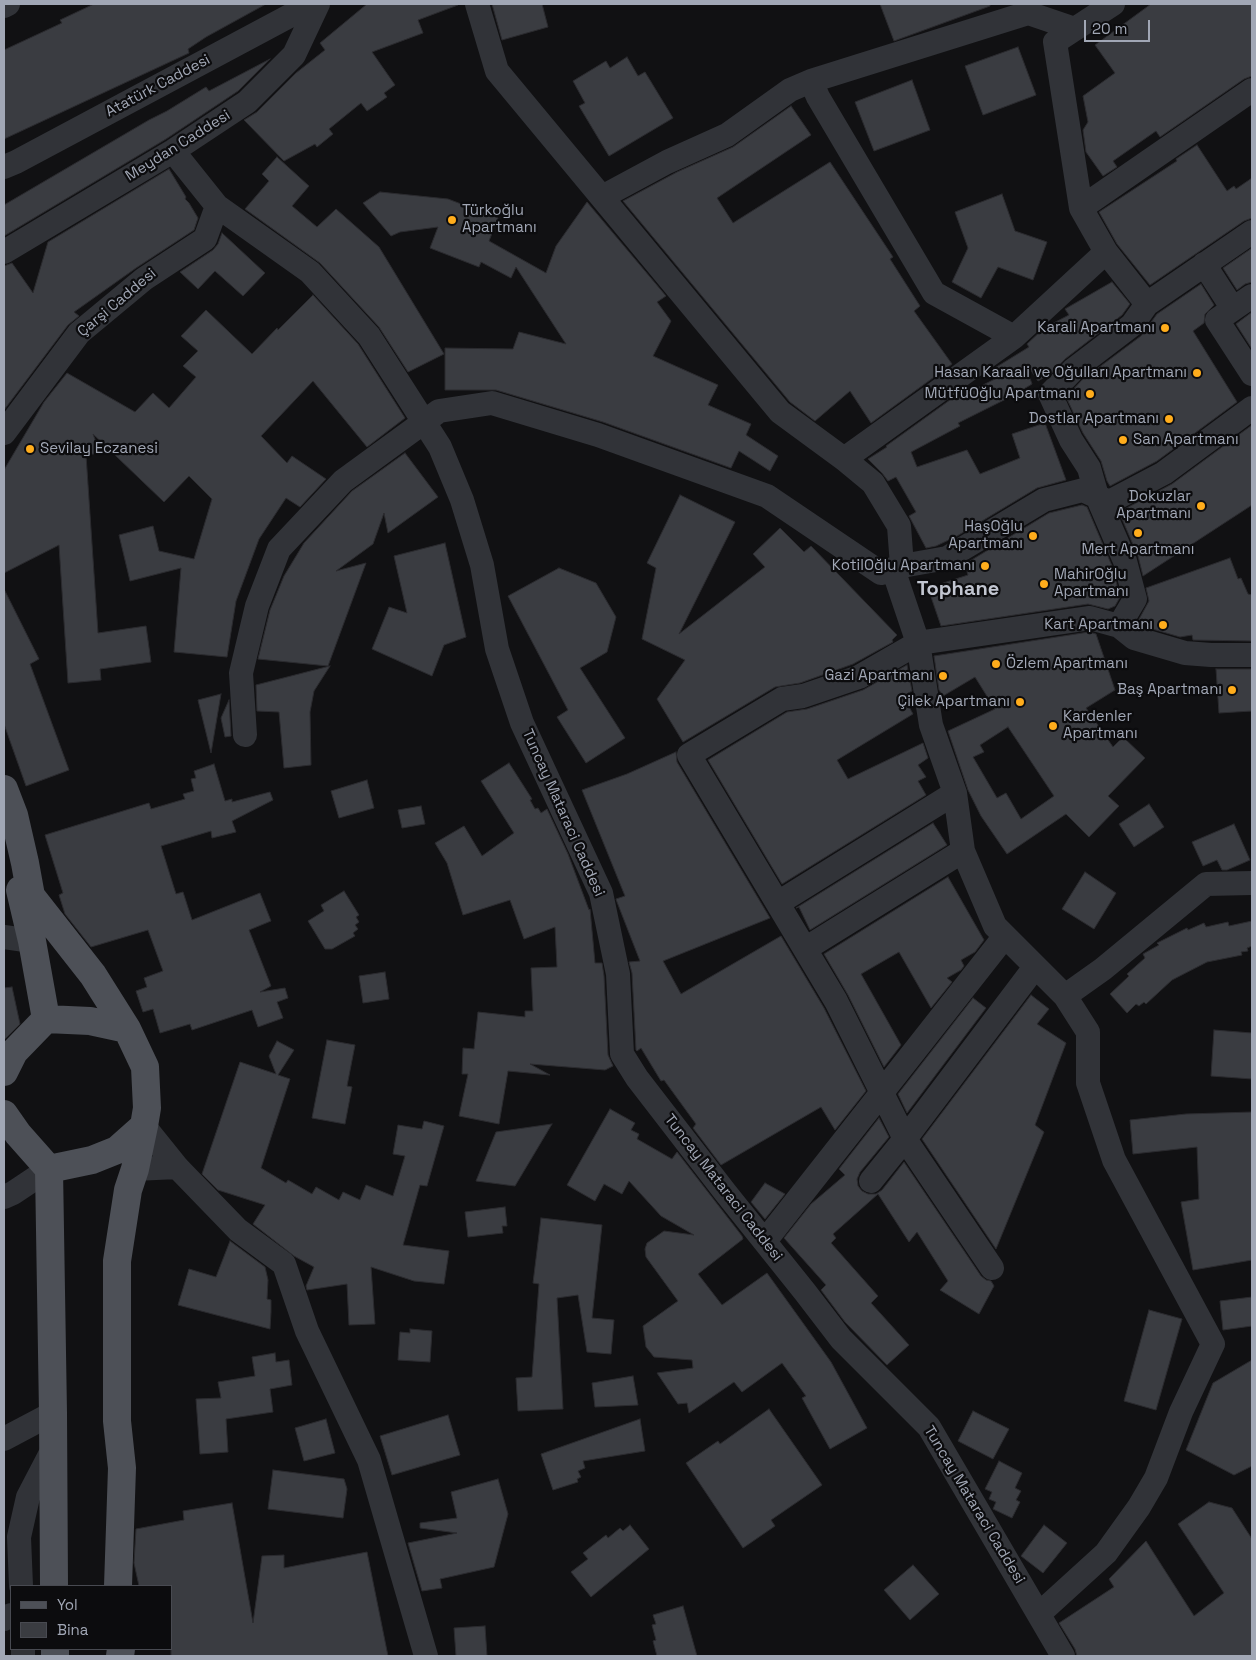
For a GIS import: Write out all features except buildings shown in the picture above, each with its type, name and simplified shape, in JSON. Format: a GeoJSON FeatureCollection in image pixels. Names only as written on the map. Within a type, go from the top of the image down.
{"type":"FeatureCollection","features":[{"type":"Feature","properties":{"kind":"main road"},"geometry":{"type":"LineString","coordinates":[[4,789],[14,815],[31,896],[93,975],[127,1029],[145,1067],[147,1108],[135,1169],[128,1190],[117,1261],[117,1421],[122,1468],[118,1585]]}},
{"type":"Feature","properties":{"kind":"main road"},"geometry":{"type":"LineString","coordinates":[[4,849],[23,898],[46,1019]]}},
{"type":"Feature","properties":{"kind":"main road"},"geometry":{"type":"LineString","coordinates":[[4,1072],[14,1052],[46,1019],[90,1021],[127,1029]]}},
{"type":"Feature","properties":{"kind":"main road"},"geometry":{"type":"LineString","coordinates":[[4,1114],[18,1134],[49,1170],[54,1585]]}},
{"type":"Feature","properties":{"kind":"main road"},"geometry":{"type":"LineString","coordinates":[[49,1170],[92,1160],[117,1150],[144,1126]]}},
{"type":"Feature","properties":{"kind":"street"},"geometry":{"type":"LineString","coordinates":[[4,6],[8,4]]}},
{"type":"Feature","properties":{"kind":"street","name":"Atatürk Caddesi"},"geometry":{"type":"LineString","coordinates":[[4,167],[312,4]]}},
{"type":"Feature","properties":{"kind":"street","name":"Meydan Caddesi"},"geometry":{"type":"LineString","coordinates":[[4,252],[174,151],[247,102],[294,55],[318,4]]}},
{"type":"Feature","properties":{"kind":"street"},"geometry":{"type":"LineString","coordinates":[[477,4],[497,70],[780,412],[873,483],[899,526],[897,568],[918,643],[931,725],[955,793],[963,851],[995,926],[1065,996],[1088,1032],[1088,1083],[1114,1160],[1212,1344],[1156,1478],[1139,1507],[1106,1554],[1039,1614]]}},
{"type":"Feature","properties":{"kind":"street"},"geometry":{"type":"LineString","coordinates":[[1113,4],[1056,42],[1081,208],[1106,252],[1147,304]]}},
{"type":"Feature","properties":{"kind":"street"},"geometry":{"type":"LineString","coordinates":[[602,197],[667,162],[727,135],[790,90],[811,81],[1028,13],[1076,29]]}},
{"type":"Feature","properties":{"kind":"street"},"geometry":{"type":"LineString","coordinates":[[811,81],[818,97],[934,293],[1014,337]]}},
{"type":"Feature","properties":{"kind":"street"},"geometry":{"type":"LineString","coordinates":[[1081,208],[1252,90]]}},
{"type":"Feature","properties":{"kind":"street","name":"Tuncay Mataraci Caddesi"},"geometry":{"type":"LineString","coordinates":[[174,151],[217,206],[310,272],[369,336],[440,447],[462,500],[482,565],[496,649],[522,723],[601,893],[618,974],[622,1054],[637,1078],[841,1339],[930,1426],[1063,1656]]}},
{"type":"Feature","properties":{"kind":"street","name":"Çarşi Caddesi"},"geometry":{"type":"LineString","coordinates":[[4,433],[79,333],[144,278],[205,239],[217,206]]}},
{"type":"Feature","properties":{"kind":"street"},"geometry":{"type":"LineString","coordinates":[[1119,626],[1135,599],[1125,561],[1097,496],[1089,468],[1071,440],[1050,394],[1073,370],[1132,325],[1147,304],[1252,232]]}},
{"type":"Feature","properties":{"kind":"street"},"geometry":{"type":"LineString","coordinates":[[844,459],[1014,337],[1106,252]]}},
{"type":"Feature","properties":{"kind":"street"},"geometry":{"type":"LineString","coordinates":[[1204,264],[1243,302],[1217,320],[1252,374]]}},
{"type":"Feature","properties":{"kind":"street"},"geometry":{"type":"LineString","coordinates":[[245,735],[241,673],[257,606],[279,549],[343,481],[439,411],[492,402],[598,435],[767,496],[881,572],[947,558],[1044,500],[1083,490],[1109,502],[1164,473],[1252,408]]}},
{"type":"Feature","properties":{"kind":"street"},"geometry":{"type":"LineString","coordinates":[[992,1268],[905,1139],[836,1001],[689,755],[782,699],[803,696],[859,677],[918,643],[1090,618],[1119,626],[1134,638],[1185,652],[1211,655],[1252,655]]}},
{"type":"Feature","properties":{"kind":"street"},"geometry":{"type":"LineString","coordinates":[[778,903],[955,793]]}},
{"type":"Feature","properties":{"kind":"street"},"geometry":{"type":"LineString","coordinates":[[804,949],[963,851]]}},
{"type":"Feature","properties":{"kind":"street"},"geometry":{"type":"LineString","coordinates":[[1065,996],[1103,970],[1206,884],[1252,883]]}},
{"type":"Feature","properties":{"kind":"street"},"geometry":{"type":"LineString","coordinates":[[765,1241],[1005,936]]}},
{"type":"Feature","properties":{"kind":"street"},"geometry":{"type":"LineString","coordinates":[[4,937],[32,941]]}},
{"type":"Feature","properties":{"kind":"street"},"geometry":{"type":"LineString","coordinates":[[871,1181],[1036,966]]}},
{"type":"Feature","properties":{"kind":"street"},"geometry":{"type":"LineString","coordinates":[[144,1126],[177,1167],[238,1230],[284,1264],[307,1331],[369,1460],[426,1656]]}},
{"type":"Feature","properties":{"kind":"street"},"geometry":{"type":"LineString","coordinates":[[135,1169],[177,1167]]}},
{"type":"Feature","properties":{"kind":"street"},"geometry":{"type":"LineString","coordinates":[[4,1197],[49,1170]]}},
{"type":"Feature","properties":{"kind":"street"},"geometry":{"type":"LineString","coordinates":[[4,1438],[53,1413]]}},
{"type":"Feature","properties":{"kind":"street"},"geometry":{"type":"LineString","coordinates":[[21,1585],[18,1537],[28,1497],[53,1449]]}},
{"type":"Feature","properties":{"kind":"place","name":"Türkoğlu Apartmanı"},"geometry":{"type":"Point","coordinates":[452,220]}},
{"type":"Feature","properties":{"kind":"place","name":"Karali Apartmanı"},"geometry":{"type":"Point","coordinates":[1165,328]}},
{"type":"Feature","properties":{"kind":"place","name":"Hasan Karaali ve Oğulları Apartmanı"},"geometry":{"type":"Point","coordinates":[1197,373]}},
{"type":"Feature","properties":{"kind":"place","name":"MütfüOğlu Apartmanı"},"geometry":{"type":"Point","coordinates":[1090,394]}},
{"type":"Feature","properties":{"kind":"place","name":"Dostlar Apartmanı"},"geometry":{"type":"Point","coordinates":[1169,419]}},
{"type":"Feature","properties":{"kind":"place","name":"San Apartmanı"},"geometry":{"type":"Point","coordinates":[1123,440]}},
{"type":"Feature","properties":{"kind":"place","name":"Sevilay Eczanesi"},"geometry":{"type":"Point","coordinates":[30,449]}},
{"type":"Feature","properties":{"kind":"place","name":"Dokuzlar Apartmanı"},"geometry":{"type":"Point","coordinates":[1201,506]}},
{"type":"Feature","properties":{"kind":"place","name":"Mert Apartmanı"},"geometry":{"type":"Point","coordinates":[1138,533]}},
{"type":"Feature","properties":{"kind":"place","name":"HaşOğlu Apartmanı"},"geometry":{"type":"Point","coordinates":[1033,536]}},
{"type":"Feature","properties":{"kind":"place","name":"KotilOğlu Apartmanı"},"geometry":{"type":"Point","coordinates":[985,566]}},
{"type":"Feature","properties":{"kind":"place","name":"MahirOğlu Apartmanı"},"geometry":{"type":"Point","coordinates":[1044,584]}},
{"type":"Feature","properties":{"kind":"place","name":"Kart Apartmanı"},"geometry":{"type":"Point","coordinates":[1163,625]}},
{"type":"Feature","properties":{"kind":"place","name":"Özlem Apartmanı"},"geometry":{"type":"Point","coordinates":[996,664]}},
{"type":"Feature","properties":{"kind":"place","name":"Gazi Apartmanı"},"geometry":{"type":"Point","coordinates":[943,676]}},
{"type":"Feature","properties":{"kind":"place","name":"Baş Apartmanı"},"geometry":{"type":"Point","coordinates":[1232,690]}},
{"type":"Feature","properties":{"kind":"place","name":"Çilek Apartmanı"},"geometry":{"type":"Point","coordinates":[1020,702]}},
{"type":"Feature","properties":{"kind":"place","name":"Kardenler Apartmanı"},"geometry":{"type":"Point","coordinates":[1053,726]}},
{"type":"Feature","properties":{"kind":"district","name":"Tophane"},"geometry":{"type":"Point","coordinates":[958,590]}}]}
